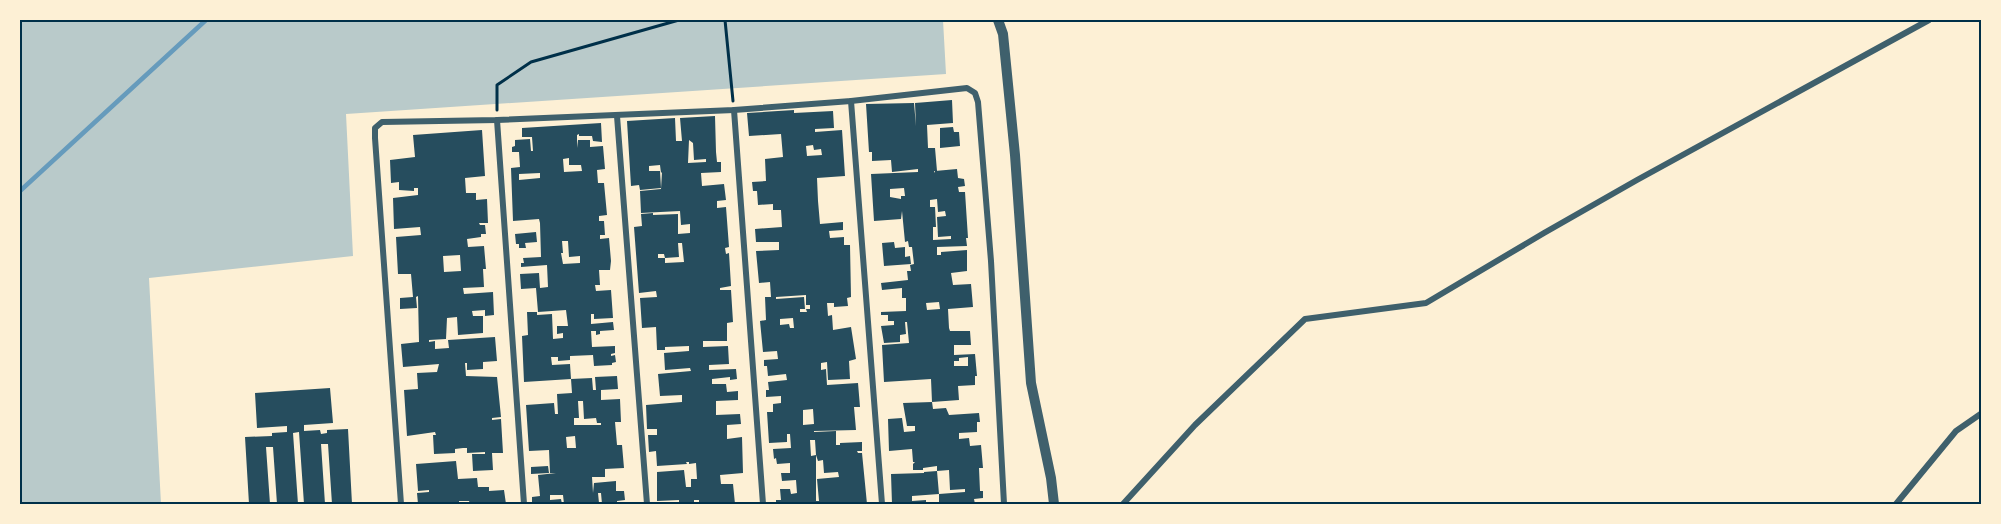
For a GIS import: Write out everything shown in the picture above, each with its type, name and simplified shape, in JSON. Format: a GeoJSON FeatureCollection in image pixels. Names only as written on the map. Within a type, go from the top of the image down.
{"type":"FeatureCollection","features":[{"type":"Feature","properties":{"kind":"street"},"geometry":{"type":"LineString","coordinates":[[998,20],[1003,34],[1014,143],[1032,383],[1054,504]]}},
{"type":"Feature","properties":{"kind":"street"},"geometry":{"type":"LineString","coordinates":[[1123,504],[1195,426],[1305,319],[1426,303],[1616,191],[1929,20]]}},
{"type":"Feature","properties":{"kind":"street"},"geometry":{"type":"LineString","coordinates":[[401,504],[375,128],[382,122],[617,116],[734,110],[851,101],[967,88],[975,93],[978,102],[992,261],[1005,502]]}},
{"type":"Feature","properties":{"kind":"street"},"geometry":{"type":"LineString","coordinates":[[851,101],[882,504]]}},
{"type":"Feature","properties":{"kind":"street"},"geometry":{"type":"LineString","coordinates":[[734,110],[763,504]]}},
{"type":"Feature","properties":{"kind":"street"},"geometry":{"type":"LineString","coordinates":[[617,116],[647,504]]}},
{"type":"Feature","properties":{"kind":"street"},"geometry":{"type":"LineString","coordinates":[[497,120],[524,504]]}},
{"type":"Feature","properties":{"kind":"street"},"geometry":{"type":"LineString","coordinates":[[1896,504],[1956,431],[1982,412]]}},
{"type":"Feature","properties":{"kind":"street"},"geometry":{"type":"LineString","coordinates":[[1044,504],[1051,478]]}},
{"type":"Feature","properties":{"kind":"path"},"geometry":{"type":"LineString","coordinates":[[497,120],[497,85],[531,62],[679,20]]}},
{"type":"Feature","properties":{"kind":"path"},"geometry":{"type":"LineString","coordinates":[[725,20],[734,110]]}},
{"type":"Feature","properties":{"kind":"shaded area"},"geometry":{"type":"Polygon","coordinates":[[[20,20],[943,20],[946,74],[346,114],[353,256],[149,278],[161,504],[20,504],[20,20]]]}},
{"type":"Feature","properties":{"kind":"building"},"geometry":{"type":"Polygon","coordinates":[[[952,100],[953,123],[927,125],[928,148],[935,148],[937,171],[957,169],[958,178],[964,179],[965,186],[958,187],[959,192],[965,192],[967,246],[937,247],[937,255],[941,255],[941,252],[967,250],[967,271],[951,273],[953,285],[971,284],[973,307],[948,309],[949,328],[950,331],[970,331],[971,345],[954,345],[954,355],[975,354],[977,376],[975,376],[975,385],[958,386],[959,400],[932,402],[931,379],[884,382],[882,345],[909,343],[907,322],[905,322],[906,334],[900,335],[900,342],[884,343],[881,326],[894,325],[894,321],[888,321],[888,315],[881,315],[881,312],[906,311],[906,298],[902,298],[902,288],[882,290],[881,283],[908,280],[907,271],[911,271],[910,265],[914,264],[912,247],[909,247],[908,241],[905,242],[902,211],[901,219],[874,221],[871,174],[918,172],[918,169],[892,172],[891,160],[872,161],[872,152],[869,152],[866,104],[914,103],[916,126],[915,103],[952,100]],[[904,188],[890,189],[890,197],[901,199],[901,196],[905,196],[904,188]],[[937,199],[930,200],[930,207],[935,207],[936,227],[933,227],[933,240],[951,239],[951,236],[938,237],[937,217],[946,216],[945,211],[938,212],[937,199]],[[939,302],[926,303],[927,310],[940,309],[939,302]],[[968,357],[959,358],[959,361],[954,361],[954,366],[968,366],[968,357]]]}},
{"type":"Feature","properties":{"kind":"building"},"geometry":{"type":"Polygon","coordinates":[[[794,110],[794,113],[833,111],[834,128],[815,129],[815,132],[842,130],[845,176],[817,178],[818,201],[820,224],[843,222],[843,230],[829,231],[830,238],[844,237],[844,245],[850,245],[851,297],[847,298],[848,306],[834,307],[834,303],[827,303],[828,316],[832,315],[833,330],[851,327],[856,359],[849,361],[850,379],[828,380],[827,362],[821,363],[821,370],[826,369],[827,385],[858,383],[860,407],[854,407],[856,430],[814,432],[836,431],[836,445],[862,442],[862,451],[857,451],[862,453],[867,504],[805,504],[805,502],[776,504],[776,500],[781,500],[780,489],[790,489],[791,494],[797,493],[796,480],[782,481],[781,473],[790,473],[790,463],[777,464],[776,458],[774,459],[773,449],[791,448],[790,434],[787,434],[787,442],[769,443],[767,412],[773,412],[773,404],[781,403],[781,396],[766,397],[766,390],[769,390],[768,382],[787,380],[786,374],[768,376],[767,366],[764,366],[764,360],[778,359],[777,351],[763,352],[760,321],[766,320],[765,297],[771,297],[770,282],[759,283],[756,251],[779,250],[779,242],[756,242],[755,229],[782,227],[781,210],[773,210],[773,204],[758,205],[757,191],[753,191],[752,182],[766,181],[765,159],[783,157],[781,134],[749,136],[747,113],[794,110]],[[813,145],[806,146],[807,156],[822,155],[821,149],[814,150],[813,145]],[[806,295],[776,297],[776,299],[804,297],[805,309],[800,309],[800,312],[807,312],[806,309],[810,309],[810,305],[806,305],[806,295]],[[793,318],[780,319],[780,325],[789,324],[790,328],[794,328],[793,318]],[[813,409],[803,410],[803,425],[814,424],[813,409]],[[810,440],[811,456],[816,455],[815,440],[810,440]],[[816,455],[816,501],[819,501],[817,479],[839,477],[838,472],[824,473],[823,460],[818,461],[816,455]]]}},
{"type":"Feature","properties":{"kind":"building"},"geometry":{"type":"Polygon","coordinates":[[[715,116],[717,162],[721,162],[721,172],[701,173],[702,186],[724,184],[726,200],[717,201],[717,208],[726,207],[729,247],[725,248],[726,254],[729,253],[731,286],[720,288],[720,290],[731,290],[733,322],[727,323],[727,341],[703,341],[703,347],[728,346],[729,364],[709,365],[709,370],[736,369],[737,379],[730,380],[730,377],[712,379],[712,384],[726,384],[727,392],[738,391],[738,400],[716,401],[716,415],[740,414],[741,424],[727,425],[727,439],[742,437],[743,473],[720,475],[721,484],[733,484],[735,504],[699,504],[699,500],[694,500],[694,504],[679,504],[679,500],[657,501],[657,472],[684,470],[686,487],[691,487],[691,479],[697,479],[696,463],[657,466],[656,451],[649,452],[648,435],[657,435],[657,429],[647,429],[646,405],[682,402],[682,395],[660,396],[658,374],[691,371],[690,368],[665,370],[664,353],[689,351],[689,346],[665,347],[665,350],[657,350],[656,327],[642,328],[640,298],[657,297],[656,291],[639,293],[634,227],[642,226],[641,214],[653,213],[653,215],[678,214],[678,234],[690,233],[690,224],[681,225],[680,211],[641,213],[640,191],[661,189],[662,172],[660,165],[649,166],[649,171],[660,171],[661,188],[640,190],[639,185],[631,186],[627,121],[675,118],[676,141],[682,141],[680,118],[715,116]],[[689,140],[688,163],[706,162],[706,159],[694,160],[693,143],[689,140]],[[678,243],[679,257],[665,258],[665,263],[684,262],[682,243],[678,243]],[[658,254],[658,258],[665,258],[664,254],[658,254]]]}},
{"type":"Feature","properties":{"kind":"building"},"geometry":{"type":"Polygon","coordinates":[[[601,123],[602,142],[593,141],[592,136],[579,136],[579,134],[577,135],[577,148],[578,140],[590,140],[590,147],[603,146],[605,169],[597,170],[598,183],[604,183],[607,215],[599,216],[599,221],[604,221],[605,235],[600,235],[600,239],[609,238],[611,261],[610,270],[599,270],[600,285],[595,285],[596,291],[611,290],[613,318],[594,319],[594,314],[591,314],[591,324],[613,322],[614,330],[600,331],[600,334],[596,335],[596,331],[591,331],[592,347],[615,346],[615,353],[611,356],[615,355],[616,362],[612,365],[594,366],[593,355],[570,356],[570,360],[558,361],[558,357],[551,357],[552,365],[570,364],[571,379],[524,382],[522,336],[528,335],[527,312],[537,312],[537,315],[552,314],[553,339],[563,338],[563,333],[557,334],[557,326],[568,326],[566,310],[538,312],[536,288],[521,289],[520,274],[539,273],[540,288],[548,287],[547,265],[521,267],[521,263],[524,263],[523,258],[541,257],[540,223],[539,219],[513,221],[511,168],[520,167],[519,152],[512,152],[512,147],[515,146],[515,140],[530,139],[531,151],[533,151],[532,137],[522,137],[522,128],[601,123]],[[569,158],[563,159],[564,172],[582,171],[581,165],[569,165],[569,158]],[[540,173],[519,174],[519,180],[540,178],[540,173]],[[562,241],[563,253],[561,253],[563,264],[580,263],[580,256],[569,257],[568,241],[562,241]]]}},
{"type":"Feature","properties":{"kind":"building"},"geometry":{"type":"Polygon","coordinates":[[[953,127],[954,132],[959,132],[960,146],[940,148],[940,128],[953,127]]]}},
{"type":"Feature","properties":{"kind":"building"},"geometry":{"type":"Polygon","coordinates":[[[482,130],[485,176],[465,178],[466,193],[476,193],[476,200],[487,199],[488,223],[479,223],[485,225],[486,234],[467,239],[468,247],[484,246],[486,269],[483,269],[484,287],[463,288],[464,294],[493,292],[494,315],[485,316],[485,310],[472,311],[473,316],[483,316],[483,333],[458,335],[457,317],[447,318],[446,339],[429,340],[429,342],[435,341],[435,349],[449,348],[448,340],[495,337],[497,361],[483,362],[483,369],[467,370],[467,363],[465,363],[466,376],[497,377],[501,417],[492,418],[492,420],[501,419],[503,453],[492,453],[493,470],[473,471],[472,454],[485,454],[485,452],[467,453],[467,448],[463,448],[455,449],[455,453],[434,454],[433,435],[436,435],[435,432],[407,436],[404,390],[418,389],[417,373],[437,372],[439,364],[403,367],[401,344],[419,342],[418,296],[416,297],[417,308],[400,309],[400,298],[413,297],[411,274],[398,274],[396,237],[421,235],[420,227],[394,229],[393,198],[418,195],[418,188],[414,188],[414,191],[399,190],[399,182],[391,183],[390,160],[415,157],[413,135],[482,130]],[[460,255],[443,256],[444,272],[461,271],[460,255]]]}},
{"type":"Feature","properties":{"kind":"building"},"geometry":{"type":"Polygon","coordinates":[[[536,232],[537,242],[525,243],[526,248],[519,248],[515,234],[536,232]]]}},
{"type":"Feature","properties":{"kind":"building"},"geometry":{"type":"Polygon","coordinates":[[[894,242],[895,248],[905,247],[905,257],[910,256],[911,264],[884,266],[882,243],[894,242]]]}},
{"type":"Feature","properties":{"kind":"building"},"geometry":{"type":"Polygon","coordinates":[[[617,376],[618,389],[601,390],[601,400],[620,399],[621,422],[615,422],[617,445],[622,445],[624,468],[605,469],[605,477],[592,477],[593,493],[594,483],[616,481],[616,491],[624,491],[625,500],[617,501],[617,504],[602,504],[601,493],[598,493],[599,503],[564,504],[563,495],[550,495],[550,500],[561,499],[562,504],[532,504],[532,497],[540,496],[538,475],[556,473],[550,473],[549,450],[529,451],[526,405],[554,403],[555,414],[558,414],[557,394],[572,393],[571,379],[592,378],[593,390],[596,390],[595,377],[617,376]],[[578,401],[579,418],[574,418],[574,425],[601,425],[597,423],[596,418],[584,419],[583,401],[578,401]],[[575,436],[566,437],[567,448],[576,448],[575,436]]]}},
{"type":"Feature","properties":{"kind":"building"},"geometry":{"type":"Polygon","coordinates":[[[330,388],[333,423],[304,425],[304,431],[320,430],[321,434],[327,433],[327,430],[348,429],[352,504],[332,504],[328,444],[321,444],[325,504],[304,504],[299,432],[293,433],[298,504],[277,504],[273,447],[266,447],[270,504],[249,504],[245,437],[272,436],[272,433],[287,432],[287,426],[257,428],[255,393],[330,388]]]}},
{"type":"Feature","properties":{"kind":"building"},"geometry":{"type":"Polygon","coordinates":[[[932,402],[933,409],[946,408],[949,415],[979,413],[980,422],[977,422],[977,432],[959,433],[959,439],[969,438],[970,446],[981,445],[983,468],[979,468],[980,491],[983,491],[983,498],[974,499],[975,504],[939,504],[939,494],[965,492],[965,489],[950,490],[949,470],[937,471],[937,466],[913,470],[915,462],[913,462],[912,449],[889,451],[888,419],[902,418],[904,432],[915,431],[915,426],[907,426],[903,403],[932,402]]]}},
{"type":"Feature","properties":{"kind":"building"},"geometry":{"type":"Polygon","coordinates":[[[456,461],[458,479],[477,478],[478,487],[489,487],[489,491],[504,490],[506,504],[470,504],[469,501],[459,501],[459,504],[418,504],[417,493],[429,492],[429,490],[418,491],[416,464],[456,461]]]}},
{"type":"Feature","properties":{"kind":"building"},"geometry":{"type":"Polygon","coordinates":[[[548,466],[549,473],[531,474],[531,467],[548,466]]]}},
{"type":"Feature","properties":{"kind":"building"},"geometry":{"type":"Polygon","coordinates":[[[937,471],[939,494],[912,496],[912,501],[926,500],[926,504],[892,504],[891,474],[937,471]]]}},
{"type":"Feature","properties":{"kind":"waterway"},"geometry":{"type":"LineString","coordinates":[[20,191],[206,20]]}}]}
